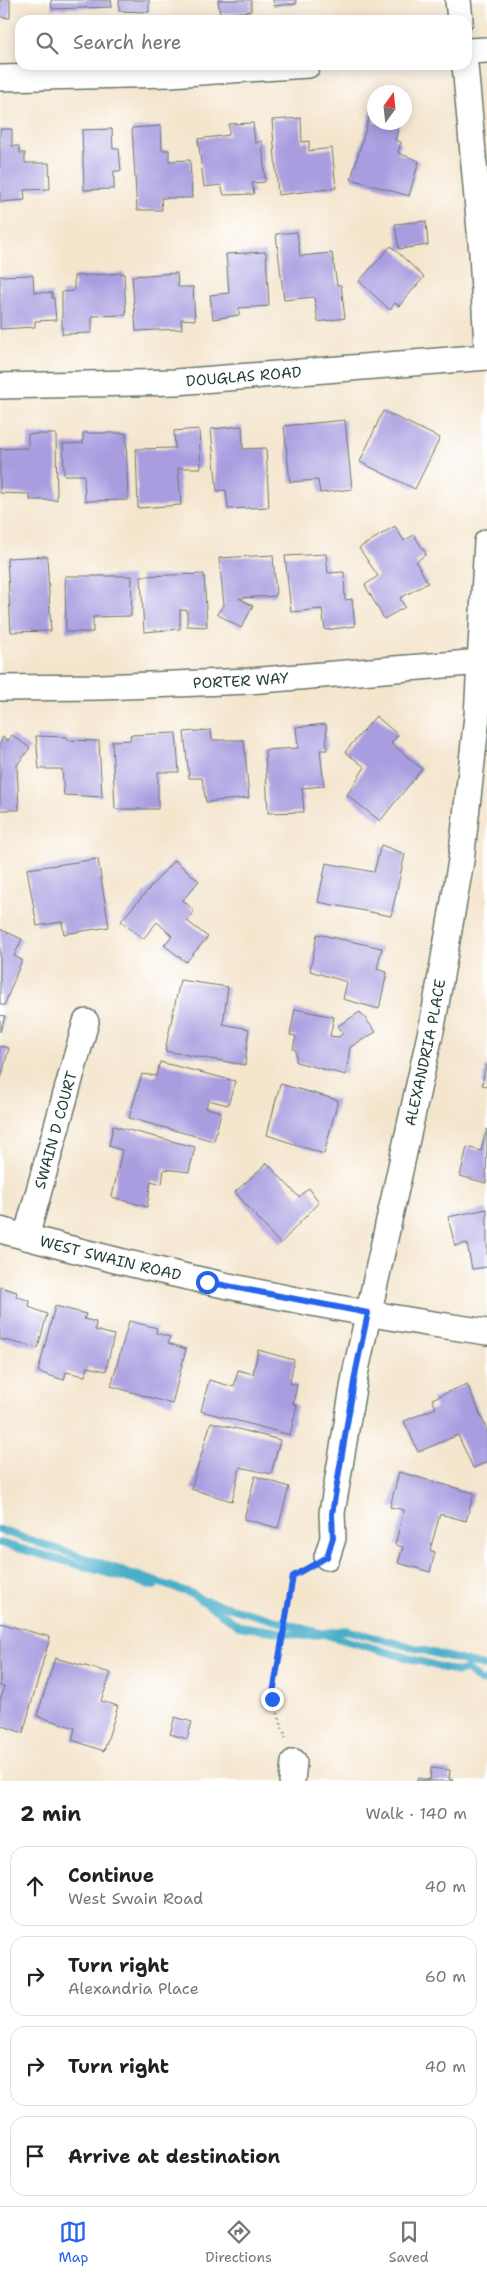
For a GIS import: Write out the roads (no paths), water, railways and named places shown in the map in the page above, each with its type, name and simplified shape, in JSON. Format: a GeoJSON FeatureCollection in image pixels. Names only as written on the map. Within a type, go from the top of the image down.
{"type":"FeatureCollection","features":[{"type":"Feature","properties":{"kind":"street"},"geometry":{"type":"LineString","coordinates":[[458,0],[460,15]]}},
{"type":"Feature","properties":{"kind":"street"},"geometry":{"type":"LineString","coordinates":[[472,51],[487,50]]}},
{"type":"Feature","properties":{"kind":"street"},"geometry":{"type":"LineString","coordinates":[[0,78],[170,74],[231,70]]}},
{"type":"Feature","properties":{"kind":"street"},"geometry":{"type":"LineString","coordinates":[[465,70],[482,253],[487,347]]}},
{"type":"Feature","properties":{"kind":"street","name":"DOUGLAS ROAD"},"geometry":{"type":"LineString","coordinates":[[0,386],[176,382],[487,357]]}},
{"type":"Feature","properties":{"kind":"street","name":"ALEXANDRIA PLACE"},"geometry":{"type":"LineString","coordinates":[[327,1557],[333,1538],[334,1504],[368,1313],[433,1022],[461,861],[481,662],[487,542]]}},
{"type":"Feature","properties":{"kind":"street","name":"PORTER WAY"},"geometry":{"type":"LineString","coordinates":[[0,688],[101,687],[249,681],[481,662]]}},
{"type":"Feature","properties":{"kind":"street","name":"SWAIN D COURT"},"geometry":{"type":"LineString","coordinates":[[26,1237],[86,1022]]}},
{"type":"Feature","properties":{"kind":"street","name":"WEST SWAIN ROAD"},"geometry":{"type":"LineString","coordinates":[[0,1230],[207,1282],[368,1313],[487,1332]]}},
{"type":"Feature","properties":{"kind":"waterway"},"geometry":{"type":"LineString","coordinates":[[0,1530],[193,1594],[239,1626],[305,1636],[346,1630],[487,1667]]}},
{"type":"Feature","properties":{"kind":"waterway"},"geometry":{"type":"LineString","coordinates":[[0,1543],[154,1586]]}},
{"type":"Feature","properties":{"kind":"waterway"},"geometry":{"type":"LineString","coordinates":[[206,1601],[458,1672],[466,1669],[480,1681],[487,1682]]}}]}
